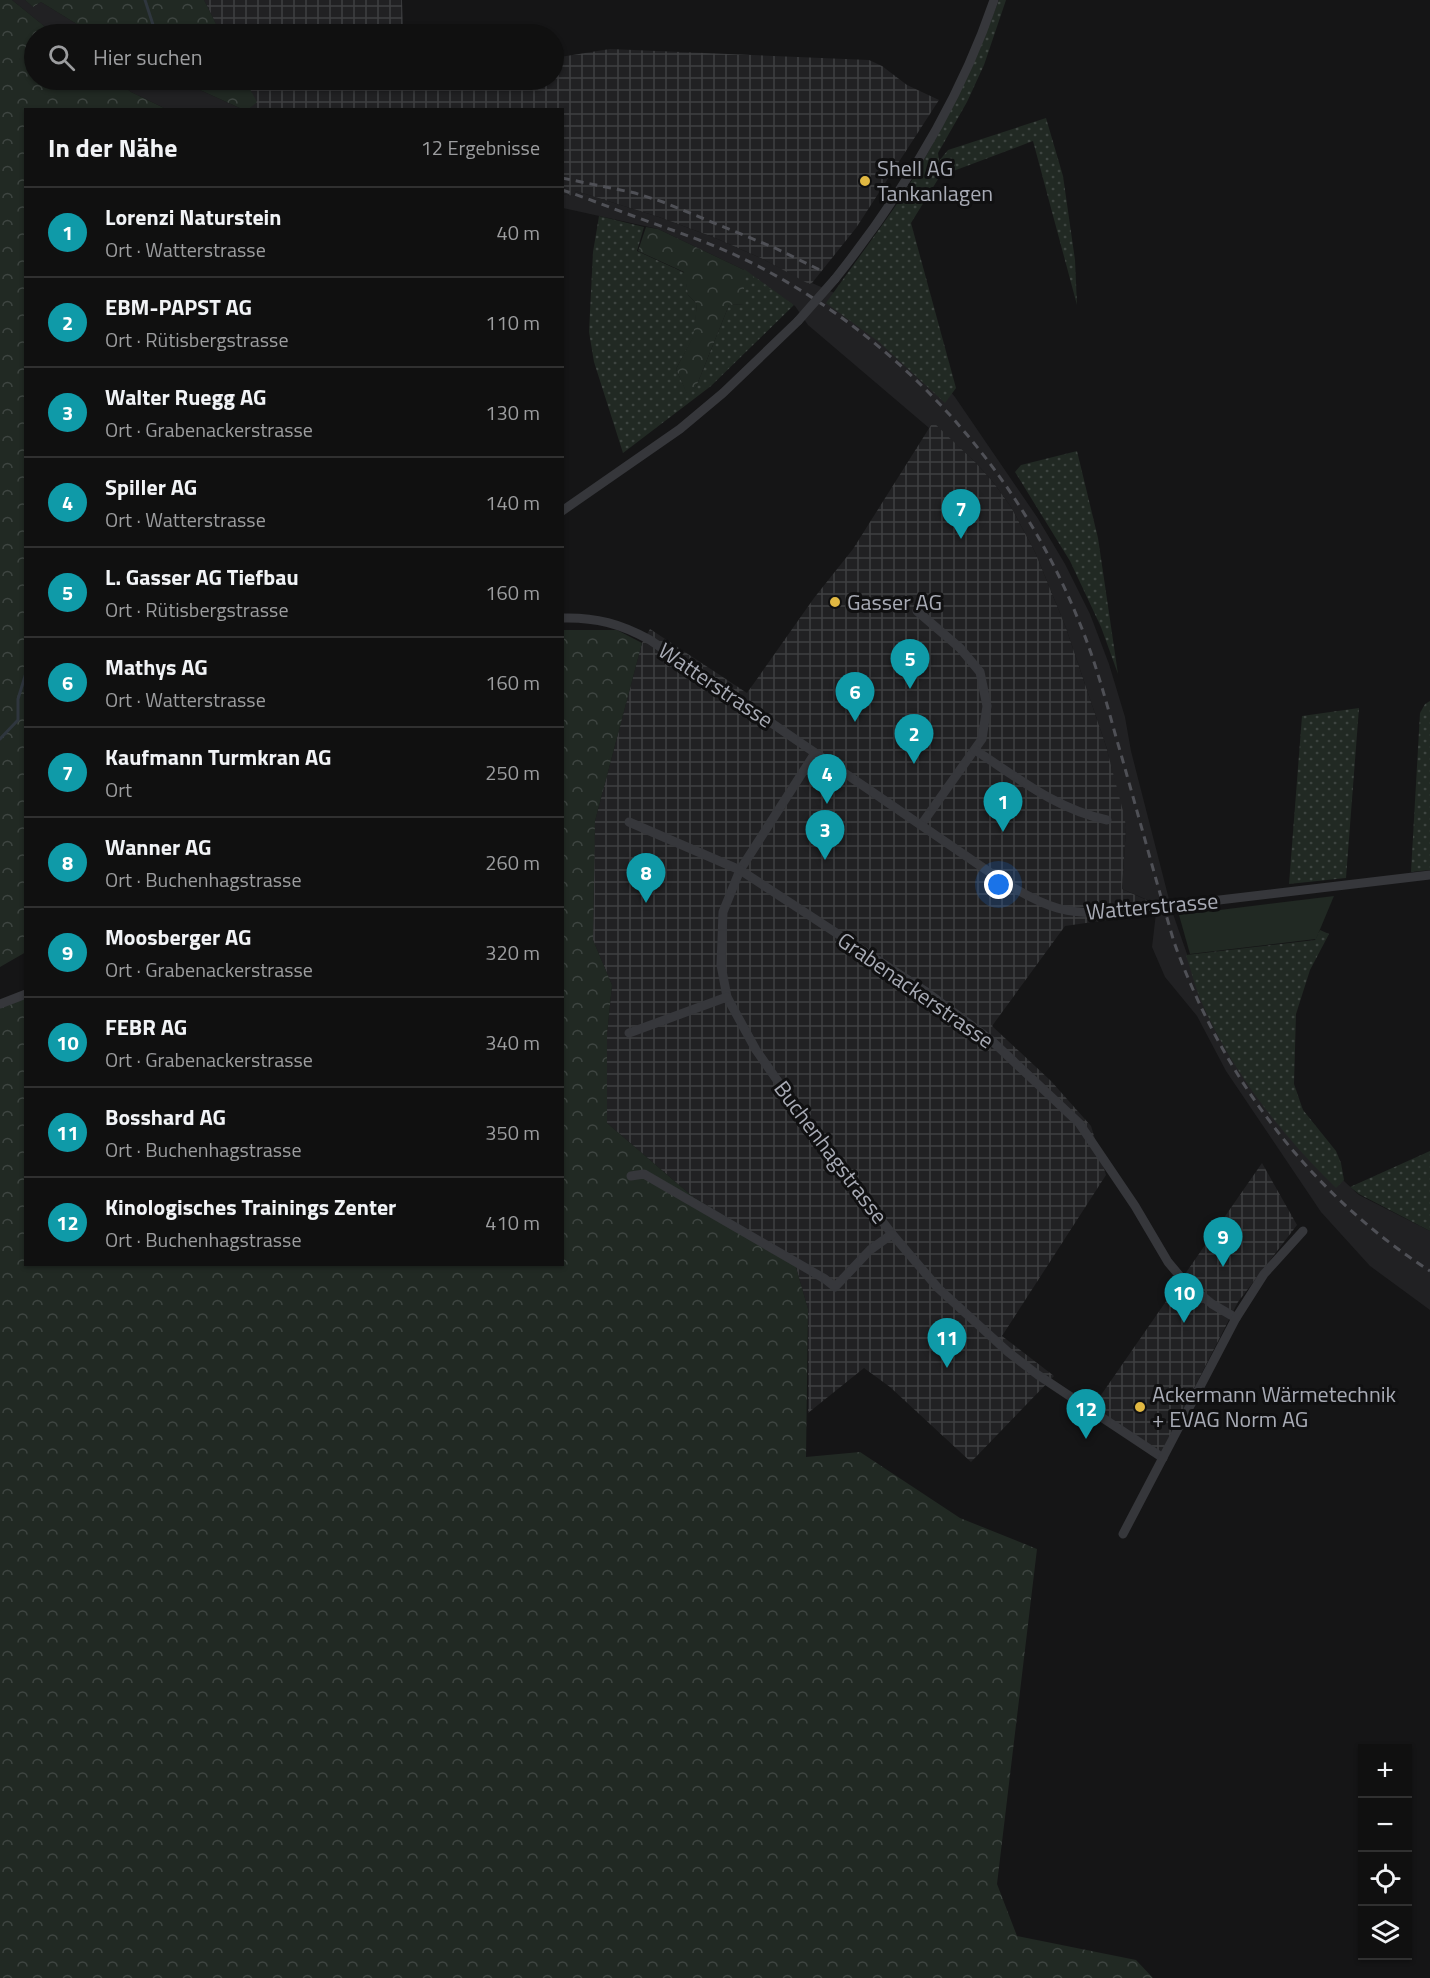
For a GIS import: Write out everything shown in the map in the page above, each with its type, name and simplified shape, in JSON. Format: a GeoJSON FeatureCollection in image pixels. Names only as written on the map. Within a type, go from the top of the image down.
{"type":"FeatureCollection","features":[{"type":"Feature","properties":{"kind":"street"},"geometry":{"type":"LineString","coordinates":[[564,510],[680,429],[732,386],[798,321],[835,279],[907,177],[944,114],[970,60],[994,0]]}},
{"type":"Feature","properties":{"kind":"street"},"geometry":{"type":"LineString","coordinates":[[917,611],[960,648],[980,672],[987,706],[982,739],[921,825]]}},
{"type":"Feature","properties":{"kind":"street","name":"Watterstrasse"},"geometry":{"type":"LineString","coordinates":[[564,618],[602,620],[633,630],[650,640],[1023,894],[1052,908],[1081,914],[1118,912],[1430,875]]}},
{"type":"Feature","properties":{"kind":"street"},"geometry":{"type":"LineString","coordinates":[[975,750],[1052,801],[1082,815],[1107,820]]}},
{"type":"Feature","properties":{"kind":"street","name":"Buchenhagstrasse"},"geometry":{"type":"LineString","coordinates":[[815,753],[740,870],[723,912],[721,965],[727,997],[756,1050],[810,1127],[892,1234],[938,1288],[1008,1352],[1038,1375],[1163,1458]]}},
{"type":"Feature","properties":{"kind":"street","name":"Grabenackerstrasse"},"geometry":{"type":"LineString","coordinates":[[629,822],[740,870],[928,993],[992,1041],[1079,1123],[1135,1206],[1168,1262],[1184,1281],[1212,1304],[1236,1318]]}},
{"type":"Feature","properties":{"kind":"street"},"geometry":{"type":"LineString","coordinates":[[0,1004],[24,995]]}},
{"type":"Feature","properties":{"kind":"street"},"geometry":{"type":"LineString","coordinates":[[629,1033],[727,997]]}},
{"type":"Feature","properties":{"kind":"street"},"geometry":{"type":"LineString","coordinates":[[631,1176],[644,1174],[835,1287],[870,1251],[892,1234]]}},
{"type":"Feature","properties":{"kind":"street"},"geometry":{"type":"LineString","coordinates":[[1124,1534],[1236,1318],[1264,1274],[1304,1231]]}},
{"type":"Feature","properties":{"kind":"shaded area"},"geometry":{"type":"Polygon","coordinates":[[[12,0],[25,0],[33,7],[41,2],[77,24],[42,24],[12,0]]]}},
{"type":"Feature","properties":{"kind":"shaded area"},"geometry":{"type":"Polygon","coordinates":[[[204,0],[402,0],[403,24],[216,24],[204,0]]]}},
{"type":"Feature","properties":{"kind":"shaded area"},"geometry":{"type":"Polygon","coordinates":[[[610,49],[869,60],[882,66],[907,85],[939,100],[856,228],[809,284],[763,259],[659,217],[576,191],[573,196],[564,194],[564,108],[250,108],[256,102],[250,90],[564,90],[564,56],[610,49]]]}},
{"type":"Feature","properties":{"kind":"shaded area"},"geometry":{"type":"Polygon","coordinates":[[[128,90],[200,90],[240,108],[164,108],[128,90]]]}},
{"type":"Feature","properties":{"kind":"shaded area"},"geometry":{"type":"Polygon","coordinates":[[[576,191],[713,237],[837,294],[931,368],[955,397],[1037,517],[1065,564],[1090,614],[1109,664],[1125,717],[1131,751],[1172,911],[1203,1000],[1322,1158],[1345,1182],[1359,1195],[1430,1231],[1430,1310],[1370,1266],[1321,1212],[1226,1071],[1197,1016],[1165,977],[1152,947],[1156,913],[1152,902],[1122,889],[1126,827],[1106,746],[1066,628],[1035,552],[1011,507],[993,482],[933,423],[929,428],[808,325],[795,306],[744,270],[658,229],[564,208],[564,194],[573,196],[576,191]]]}},
{"type":"Feature","properties":{"kind":"shaded area"},"geometry":{"type":"Polygon","coordinates":[[[933,422],[993,482],[1011,507],[1035,552],[1066,628],[1106,746],[1124,815],[1126,827],[1122,889],[1151,902],[1156,913],[1065,926],[992,1026],[1051,1081],[1091,1126],[1106,1175],[1002,1336],[1054,1376],[971,1462],[890,1387],[864,1368],[808,1413],[808,1309],[793,1257],[693,1197],[607,1123],[607,1034],[612,985],[593,940],[595,821],[642,643],[650,629],[747,693],[814,598],[853,549],[933,422]]]}},
{"type":"Feature","properties":{"kind":"shaded area"},"geometry":{"type":"Polygon","coordinates":[[[1262,1163],[1297,1225],[1238,1302],[1161,1453],[1092,1408],[1262,1163]]]}},
{"type":"Feature","properties":{"kind":"green space"},"geometry":{"type":"Polygon","coordinates":[[[0,0],[12,0],[42,24],[24,24],[24,90],[128,90],[164,108],[24,108],[24,953],[0,967],[0,0]]]}},
{"type":"Feature","properties":{"kind":"green space"},"geometry":{"type":"Polygon","coordinates":[[[25,0],[204,0],[216,24],[77,24],[41,2],[33,7],[25,0]]]}},
{"type":"Feature","properties":{"kind":"green space"},"geometry":{"type":"Polygon","coordinates":[[[999,0],[1006,0],[984,65],[967,102],[938,153],[939,161],[948,150],[1046,118],[1063,176],[1075,260],[1077,305],[1033,141],[940,176],[911,223],[956,388],[945,403],[879,342],[826,303],[901,198],[929,150],[967,76],[999,0]]]}},
{"type":"Feature","properties":{"kind":"green space"},"geometry":{"type":"Polygon","coordinates":[[[200,90],[250,90],[257,102],[250,108],[240,108],[200,90]]]}},
{"type":"Feature","properties":{"kind":"green space"},"geometry":{"type":"Polygon","coordinates":[[[599,216],[644,227],[637,251],[685,273],[688,295],[697,304],[694,336],[676,369],[687,393],[696,387],[729,305],[744,304],[744,269],[794,305],[711,386],[623,453],[594,362],[589,332],[593,252],[599,216]]]}},
{"type":"Feature","properties":{"kind":"green space"},"geometry":{"type":"Polygon","coordinates":[[[646,227],[658,229],[744,270],[795,306],[744,271],[744,304],[729,305],[696,387],[687,394],[676,369],[693,337],[697,304],[688,295],[684,272],[638,251],[646,227]]]}},
{"type":"Feature","properties":{"kind":"green space"},"geometry":{"type":"Polygon","coordinates":[[[1077,451],[1098,538],[1118,674],[1101,627],[1070,561],[1015,472],[1021,465],[1077,451]]]}},
{"type":"Feature","properties":{"kind":"green space"},"geometry":{"type":"Polygon","coordinates":[[[564,630],[617,630],[642,643],[595,821],[593,940],[612,985],[607,1034],[607,1123],[693,1197],[793,1257],[808,1309],[806,1457],[860,1452],[960,1518],[1037,1549],[997,1884],[1017,1936],[1136,1960],[1153,1978],[0,1978],[0,1005],[24,992],[24,1266],[564,1266],[564,630]]]}},
{"type":"Feature","properties":{"kind":"green space"},"geometry":{"type":"Polygon","coordinates":[[[1430,701],[1430,870],[1411,872],[1420,713],[1425,704],[1430,701]]]}},
{"type":"Feature","properties":{"kind":"green space"},"geometry":{"type":"Polygon","coordinates":[[[1359,708],[1346,878],[1289,884],[1302,716],[1359,708]]]}},
{"type":"Feature","properties":{"kind":"green space"},"geometry":{"type":"Polygon","coordinates":[[[1334,896],[1316,939],[1190,954],[1179,915],[1334,896]]]}},
{"type":"Feature","properties":{"kind":"green space"},"geometry":{"type":"Polygon","coordinates":[[[1320,930],[1329,934],[1310,970],[1296,1014],[1294,1084],[1303,1110],[1336,1151],[1341,1163],[1344,1180],[1336,1188],[1296,1146],[1260,1102],[1228,1054],[1202,1003],[1186,955],[1315,940],[1320,930]]]}},
{"type":"Feature","properties":{"kind":"green space"},"geometry":{"type":"Polygon","coordinates":[[[1430,1151],[1430,1231],[1350,1187],[1430,1151]]]}},
{"type":"Feature","properties":{"kind":"waterway"},"geometry":{"type":"LineString","coordinates":[[145,0],[153,24]]}},
{"type":"Feature","properties":{"kind":"waterway"},"geometry":{"type":"LineString","coordinates":[[0,739],[18,720],[18,699],[24,680]]}},
{"type":"Feature","properties":{"kind":"railway"},"geometry":{"type":"LineString","coordinates":[[564,178],[635,193],[663,202],[775,248],[820,270]]}},
{"type":"Feature","properties":{"kind":"railway"},"geometry":{"type":"LineString","coordinates":[[564,191],[727,251],[809,296],[859,331],[906,370],[948,413],[988,460],[1022,511],[1053,564],[1084,633],[1174,942],[1194,992],[1218,1040],[1245,1085],[1275,1128],[1309,1168],[1346,1206],[1386,1240],[1430,1271]]}},
{"type":"Feature","properties":{"kind":"place","name":"Shell AG Tankanlagen"},"geometry":{"type":"Point","coordinates":[865,181]}},
{"type":"Feature","properties":{"kind":"place","name":"Kaufmann Turmkran AG"},"geometry":{"type":"Point","coordinates":[961,539]}},
{"type":"Feature","properties":{"kind":"place","name":"Gasser AG"},"geometry":{"type":"Point","coordinates":[835,602]}},
{"type":"Feature","properties":{"kind":"place","name":"L. Gasser AG Tiefbau"},"geometry":{"type":"Point","coordinates":[910,689]}},
{"type":"Feature","properties":{"kind":"place","name":"Mathys AG"},"geometry":{"type":"Point","coordinates":[855,722]}},
{"type":"Feature","properties":{"kind":"place","name":"EBM-PAPST AG"},"geometry":{"type":"Point","coordinates":[914,764]}},
{"type":"Feature","properties":{"kind":"place","name":"Spiller AG"},"geometry":{"type":"Point","coordinates":[827,804]}},
{"type":"Feature","properties":{"kind":"place","name":"Lorenzi Naturstein"},"geometry":{"type":"Point","coordinates":[1003,832]}},
{"type":"Feature","properties":{"kind":"place","name":"Walter Ruegg AG"},"geometry":{"type":"Point","coordinates":[825,860]}},
{"type":"Feature","properties":{"kind":"place","name":"Wanner AG"},"geometry":{"type":"Point","coordinates":[646,903]}},
{"type":"Feature","properties":{"kind":"place","name":"Moosberger AG"},"geometry":{"type":"Point","coordinates":[1223,1267]}},
{"type":"Feature","properties":{"kind":"place","name":"FEBR AG"},"geometry":{"type":"Point","coordinates":[1184,1323]}},
{"type":"Feature","properties":{"kind":"place","name":"Bosshard AG"},"geometry":{"type":"Point","coordinates":[947,1368]}},
{"type":"Feature","properties":{"kind":"place","name":"Ackermann Wärmetechnik + EVAG Norm AG"},"geometry":{"type":"Point","coordinates":[1140,1407]}},
{"type":"Feature","properties":{"kind":"place","name":"Kinologisches Trainings Zenter"},"geometry":{"type":"Point","coordinates":[1086,1439]}}]}
